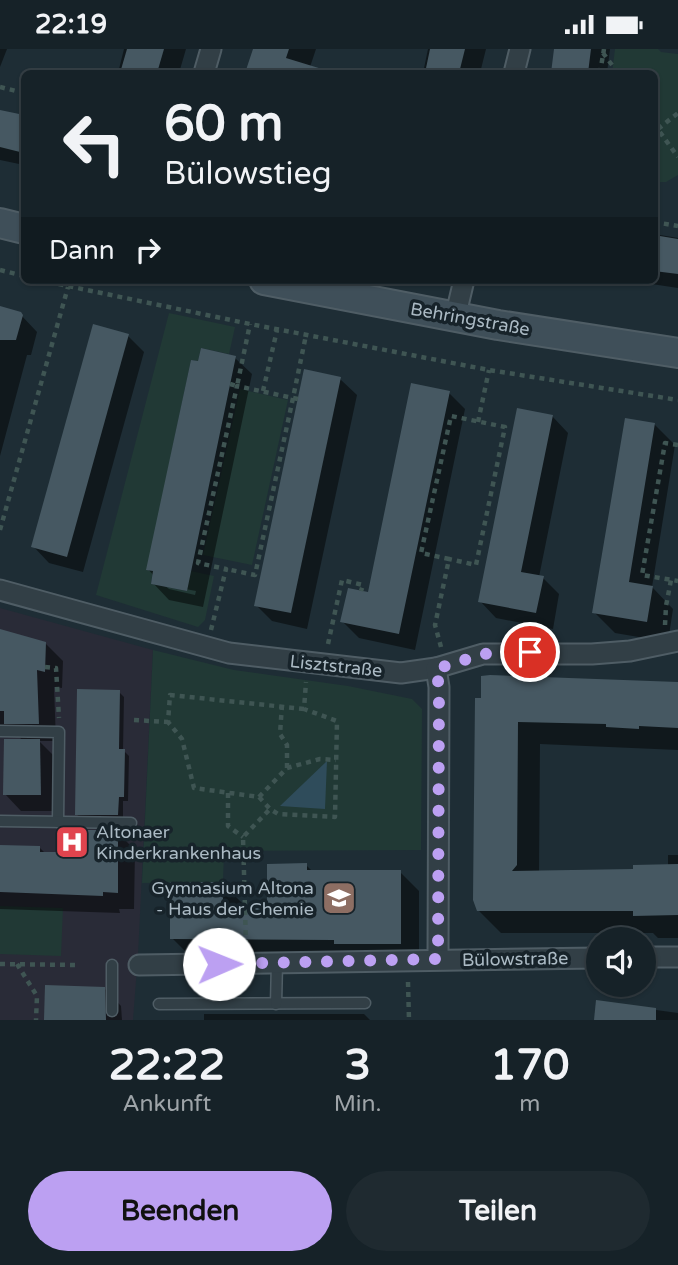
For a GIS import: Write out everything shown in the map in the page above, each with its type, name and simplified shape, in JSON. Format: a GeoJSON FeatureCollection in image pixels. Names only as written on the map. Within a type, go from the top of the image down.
{"type":"FeatureCollection","features":[{"type":"Feature","properties":{"kind":"main road"},"geometry":{"type":"LineString","coordinates":[[0,223],[21,228]]}},
{"type":"Feature","properties":{"kind":"main road","name":"Behringstraße"},"geometry":{"type":"LineString","coordinates":[[284,284],[455,318],[678,353]]}},
{"type":"Feature","properties":{"kind":"street"},"geometry":{"type":"LineString","coordinates":[[205,70],[211,49]]}},
{"type":"Feature","properties":{"kind":"street"},"geometry":{"type":"LineString","coordinates":[[515,70],[520,49]]}},
{"type":"Feature","properties":{"kind":"street"},"geometry":{"type":"LineString","coordinates":[[455,318],[463,284]]}},
{"type":"Feature","properties":{"kind":"street","name":"Lisztstraße"},"geometry":{"type":"LineString","coordinates":[[0,590],[229,653],[401,673],[436,669],[483,654],[592,654],[630,651],[673,642]]}},
{"type":"Feature","properties":{"kind":"street"},"geometry":{"type":"LineString","coordinates":[[436,669],[439,687],[438,959]]}},
{"type":"Feature","properties":{"kind":"street"},"geometry":{"type":"LineString","coordinates":[[656,957],[678,957]]}},
{"type":"Feature","properties":{"kind":"street","name":"Bülowstraße"},"geometry":{"type":"LineString","coordinates":[[139,965],[586,958]]}},
{"type":"Feature","properties":{"kind":"lane"},"geometry":{"type":"LineString","coordinates":[[0,731],[59,732],[58,822]]}},
{"type":"Feature","properties":{"kind":"lane"},"geometry":{"type":"LineString","coordinates":[[0,821],[131,823]]}},
{"type":"Feature","properties":{"kind":"lane"},"geometry":{"type":"LineString","coordinates":[[275,1004],[277,963]]}},
{"type":"Feature","properties":{"kind":"lane"},"geometry":{"type":"LineString","coordinates":[[112,965],[112,1011]]}},
{"type":"Feature","properties":{"kind":"lane"},"geometry":{"type":"LineString","coordinates":[[159,1004],[365,1003]]}},
{"type":"Feature","properties":{"kind":"path"},"geometry":{"type":"LineString","coordinates":[[601,70],[604,51]]}},
{"type":"Feature","properties":{"kind":"path"},"geometry":{"type":"LineString","coordinates":[[604,51],[616,70]]}},
{"type":"Feature","properties":{"kind":"path"},"geometry":{"type":"LineString","coordinates":[[0,87],[21,92]]}},
{"type":"Feature","properties":{"kind":"path"},"geometry":{"type":"LineString","coordinates":[[658,125],[678,113]]}},
{"type":"Feature","properties":{"kind":"path"},"geometry":{"type":"LineString","coordinates":[[658,129],[678,157]]}},
{"type":"Feature","properties":{"kind":"path"},"geometry":{"type":"LineString","coordinates":[[658,223],[678,226]]}},
{"type":"Feature","properties":{"kind":"path"},"geometry":{"type":"LineString","coordinates":[[0,270],[21,275]]}},
{"type":"Feature","properties":{"kind":"path"},"geometry":{"type":"LineString","coordinates":[[56,284],[489,370],[678,400]]}},
{"type":"Feature","properties":{"kind":"path"},"geometry":{"type":"LineString","coordinates":[[0,530],[68,287]]}},
{"type":"Feature","properties":{"kind":"path"},"geometry":{"type":"LineString","coordinates":[[250,324],[195,563],[257,576],[287,439],[306,335]]}},
{"type":"Feature","properties":{"kind":"path"},"geometry":{"type":"LineString","coordinates":[[263,391],[277,330]]}},
{"type":"Feature","properties":{"kind":"path"},"geometry":{"type":"LineString","coordinates":[[478,422],[489,370]]}},
{"type":"Feature","properties":{"kind":"path"},"geometry":{"type":"LineString","coordinates":[[234,385],[295,398]]}},
{"type":"Feature","properties":{"kind":"path"},"geometry":{"type":"LineString","coordinates":[[451,415],[505,427],[476,565],[449,559],[421,553],[451,415]]}},
{"type":"Feature","properties":{"kind":"path"},"geometry":{"type":"LineString","coordinates":[[678,445],[665,443],[642,575],[678,581]]}},
{"type":"Feature","properties":{"kind":"path"},"geometry":{"type":"LineString","coordinates":[[436,669],[441,653],[435,625],[449,559]]}},
{"type":"Feature","properties":{"kind":"path"},"geometry":{"type":"LineString","coordinates":[[207,647],[226,569]]}},
{"type":"Feature","properties":{"kind":"path"},"geometry":{"type":"LineString","coordinates":[[304,709],[342,580],[363,585],[361,591]]}},
{"type":"Feature","properties":{"kind":"path"},"geometry":{"type":"LineString","coordinates":[[671,580],[665,630],[673,642]]}},
{"type":"Feature","properties":{"kind":"path"},"geometry":{"type":"LineString","coordinates":[[45,667],[56,668],[59,732]]}},
{"type":"Feature","properties":{"kind":"path"},"geometry":{"type":"LineString","coordinates":[[170,695],[282,705],[304,709],[337,721],[335,817],[278,814],[270,810],[259,797],[194,788],[182,739],[168,722],[170,695]]}},
{"type":"Feature","properties":{"kind":"path"},"geometry":{"type":"LineString","coordinates":[[282,705],[279,734],[287,745],[287,768]]}},
{"type":"Feature","properties":{"kind":"path"},"geometry":{"type":"LineString","coordinates":[[134,720],[168,722]]}},
{"type":"Feature","properties":{"kind":"path"},"geometry":{"type":"LineString","coordinates":[[259,797],[287,768],[320,759],[336,760]]}},
{"type":"Feature","properties":{"kind":"path"},"geometry":{"type":"LineString","coordinates":[[228,793],[228,825],[243,837]]}},
{"type":"Feature","properties":{"kind":"path"},"geometry":{"type":"LineString","coordinates":[[335,805],[344,806]]}},
{"type":"Feature","properties":{"kind":"path"},"geometry":{"type":"LineString","coordinates":[[246,927],[243,837],[270,810]]}},
{"type":"Feature","properties":{"kind":"path"},"geometry":{"type":"LineString","coordinates":[[408,960],[409,1020]]}},
{"type":"Feature","properties":{"kind":"path"},"geometry":{"type":"LineString","coordinates":[[0,964],[76,965]]}},
{"type":"Feature","properties":{"kind":"path"},"geometry":{"type":"LineString","coordinates":[[17,964],[37,996],[36,1020]]}},
{"type":"Feature","properties":{"kind":"shaded area","name":"Altonaer Kinderkrankenhaus"},"geometry":{"type":"Polygon","coordinates":[[[0,608],[153,650],[133,1020],[0,1020],[0,608]]]}},
{"type":"Feature","properties":{"kind":"shaded area"},"geometry":{"type":"Polygon","coordinates":[[[327,761],[325,809],[280,806],[327,761]]]}},
{"type":"Feature","properties":{"kind":"green space"},"geometry":{"type":"Polygon","coordinates":[[[615,49],[658,49],[661,52],[678,54],[678,175],[666,182],[658,182],[658,70],[612,70],[615,49]]]}},
{"type":"Feature","properties":{"kind":"green space"},"geometry":{"type":"Polygon","coordinates":[[[169,313],[235,327],[229,354],[201,348],[198,361],[191,360],[147,570],[153,571],[151,584],[186,591],[191,571],[214,576],[205,620],[198,627],[96,595],[169,313]]]}},
{"type":"Feature","properties":{"kind":"green space"},"geometry":{"type":"Polygon","coordinates":[[[240,389],[288,400],[252,565],[203,555],[240,389]]]}},
{"type":"Feature","properties":{"kind":"green space"},"geometry":{"type":"Polygon","coordinates":[[[153,650],[234,670],[348,686],[412,699],[422,709],[421,850],[224,851],[223,882],[142,883],[153,650]]]}},
{"type":"Feature","properties":{"kind":"green space"},"geometry":{"type":"Polygon","coordinates":[[[0,906],[63,908],[61,956],[0,954],[0,906]]]}},
{"type":"Feature","properties":{"kind":"building"},"geometry":{"type":"Polygon","coordinates":[[[127,49],[164,49],[158,70],[121,70],[127,49]]]}},
{"type":"Feature","properties":{"kind":"building"},"geometry":{"type":"Polygon","coordinates":[[[253,49],[289,49],[286,58],[322,69],[322,70],[246,70],[253,49]]]}},
{"type":"Feature","properties":{"kind":"building"},"geometry":{"type":"Polygon","coordinates":[[[430,49],[465,49],[460,70],[426,70],[430,49]]]}},
{"type":"Feature","properties":{"kind":"building"},"geometry":{"type":"Polygon","coordinates":[[[554,49],[591,49],[588,70],[551,70],[554,49]]]}},
{"type":"Feature","properties":{"kind":"building"},"geometry":{"type":"Polygon","coordinates":[[[0,110],[21,114],[21,152],[0,147],[0,110]]]}},
{"type":"Feature","properties":{"kind":"building"},"geometry":{"type":"Polygon","coordinates":[[[658,236],[678,239],[678,274],[658,272],[658,236]]]}},
{"type":"Feature","properties":{"kind":"building"},"geometry":{"type":"Polygon","coordinates":[[[0,306],[23,315],[16,340],[0,340],[0,306]]]}},
{"type":"Feature","properties":{"kind":"building"},"geometry":{"type":"Polygon","coordinates":[[[93,324],[129,334],[67,557],[31,547],[93,324]]]}},
{"type":"Feature","properties":{"kind":"building"},"geometry":{"type":"Polygon","coordinates":[[[201,348],[236,356],[187,591],[151,584],[153,571],[146,570],[191,360],[198,361],[201,348]]]}},
{"type":"Feature","properties":{"kind":"building"},"geometry":{"type":"Polygon","coordinates":[[[304,369],[341,377],[291,613],[254,606],[304,369]]]}},
{"type":"Feature","properties":{"kind":"building"},"geometry":{"type":"Polygon","coordinates":[[[411,383],[450,391],[399,634],[340,622],[348,588],[368,592],[411,383]]]}},
{"type":"Feature","properties":{"kind":"building"},"geometry":{"type":"Polygon","coordinates":[[[517,408],[553,415],[521,572],[544,576],[536,613],[478,602],[517,408]]]}},
{"type":"Feature","properties":{"kind":"building"},"geometry":{"type":"Polygon","coordinates":[[[625,418],[655,423],[629,582],[653,586],[647,622],[592,613],[625,418]]]}},
{"type":"Feature","properties":{"kind":"building"},"geometry":{"type":"Polygon","coordinates":[[[0,629],[46,642],[45,672],[37,670],[39,724],[4,724],[4,711],[0,711],[0,629]]]}},
{"type":"Feature","properties":{"kind":"building"},"geometry":{"type":"Polygon","coordinates":[[[481,676],[678,682],[678,728],[639,726],[639,729],[606,727],[606,724],[518,722],[517,865],[512,871],[633,869],[633,865],[678,864],[678,915],[633,916],[633,911],[477,911],[473,900],[475,698],[481,698],[481,676]]]}},
{"type":"Feature","properties":{"kind":"building"},"geometry":{"type":"Polygon","coordinates":[[[77,689],[120,690],[119,749],[125,749],[124,797],[119,797],[118,815],[75,815],[77,689]]]}},
{"type":"Feature","properties":{"kind":"building"},"geometry":{"type":"Polygon","coordinates":[[[4,739],[40,739],[41,795],[3,795],[4,739]]]}},
{"type":"Feature","properties":{"kind":"building"},"geometry":{"type":"Polygon","coordinates":[[[74,830],[118,830],[118,893],[103,892],[103,896],[0,892],[0,845],[40,846],[40,852],[74,852],[74,830]]]}},
{"type":"Feature","properties":{"kind":"building","name":"Gymnasium Altona - Haus der Chemie"},"geometry":{"type":"Polygon","coordinates":[[[307,863],[307,870],[401,870],[401,944],[334,944],[334,940],[170,939],[170,882],[223,882],[223,906],[267,907],[267,864],[307,863]]]}},
{"type":"Feature","properties":{"kind":"building"},"geometry":{"type":"Polygon","coordinates":[[[45,985],[105,987],[106,1020],[44,1020],[45,985]]]}},
{"type":"Feature","properties":{"kind":"building"},"geometry":{"type":"Polygon","coordinates":[[[596,1000],[656,1008],[656,1020],[594,1020],[596,1000]]]}},
{"type":"Feature","properties":{"kind":"place","name":"Altonaer Kinderkrankenhaus"},"geometry":{"type":"Point","coordinates":[72,842]}},
{"type":"Feature","properties":{"kind":"place","name":"Gymnasium Altona - Haus der Chemie"},"geometry":{"type":"Point","coordinates":[339,898]}},
{"type":"Feature","properties":{"kind":"route"},"geometry":{"type":"LineString","coordinates":[[219,964],[438,959],[439,687],[436,669],[483,654],[530,652]]}}]}
